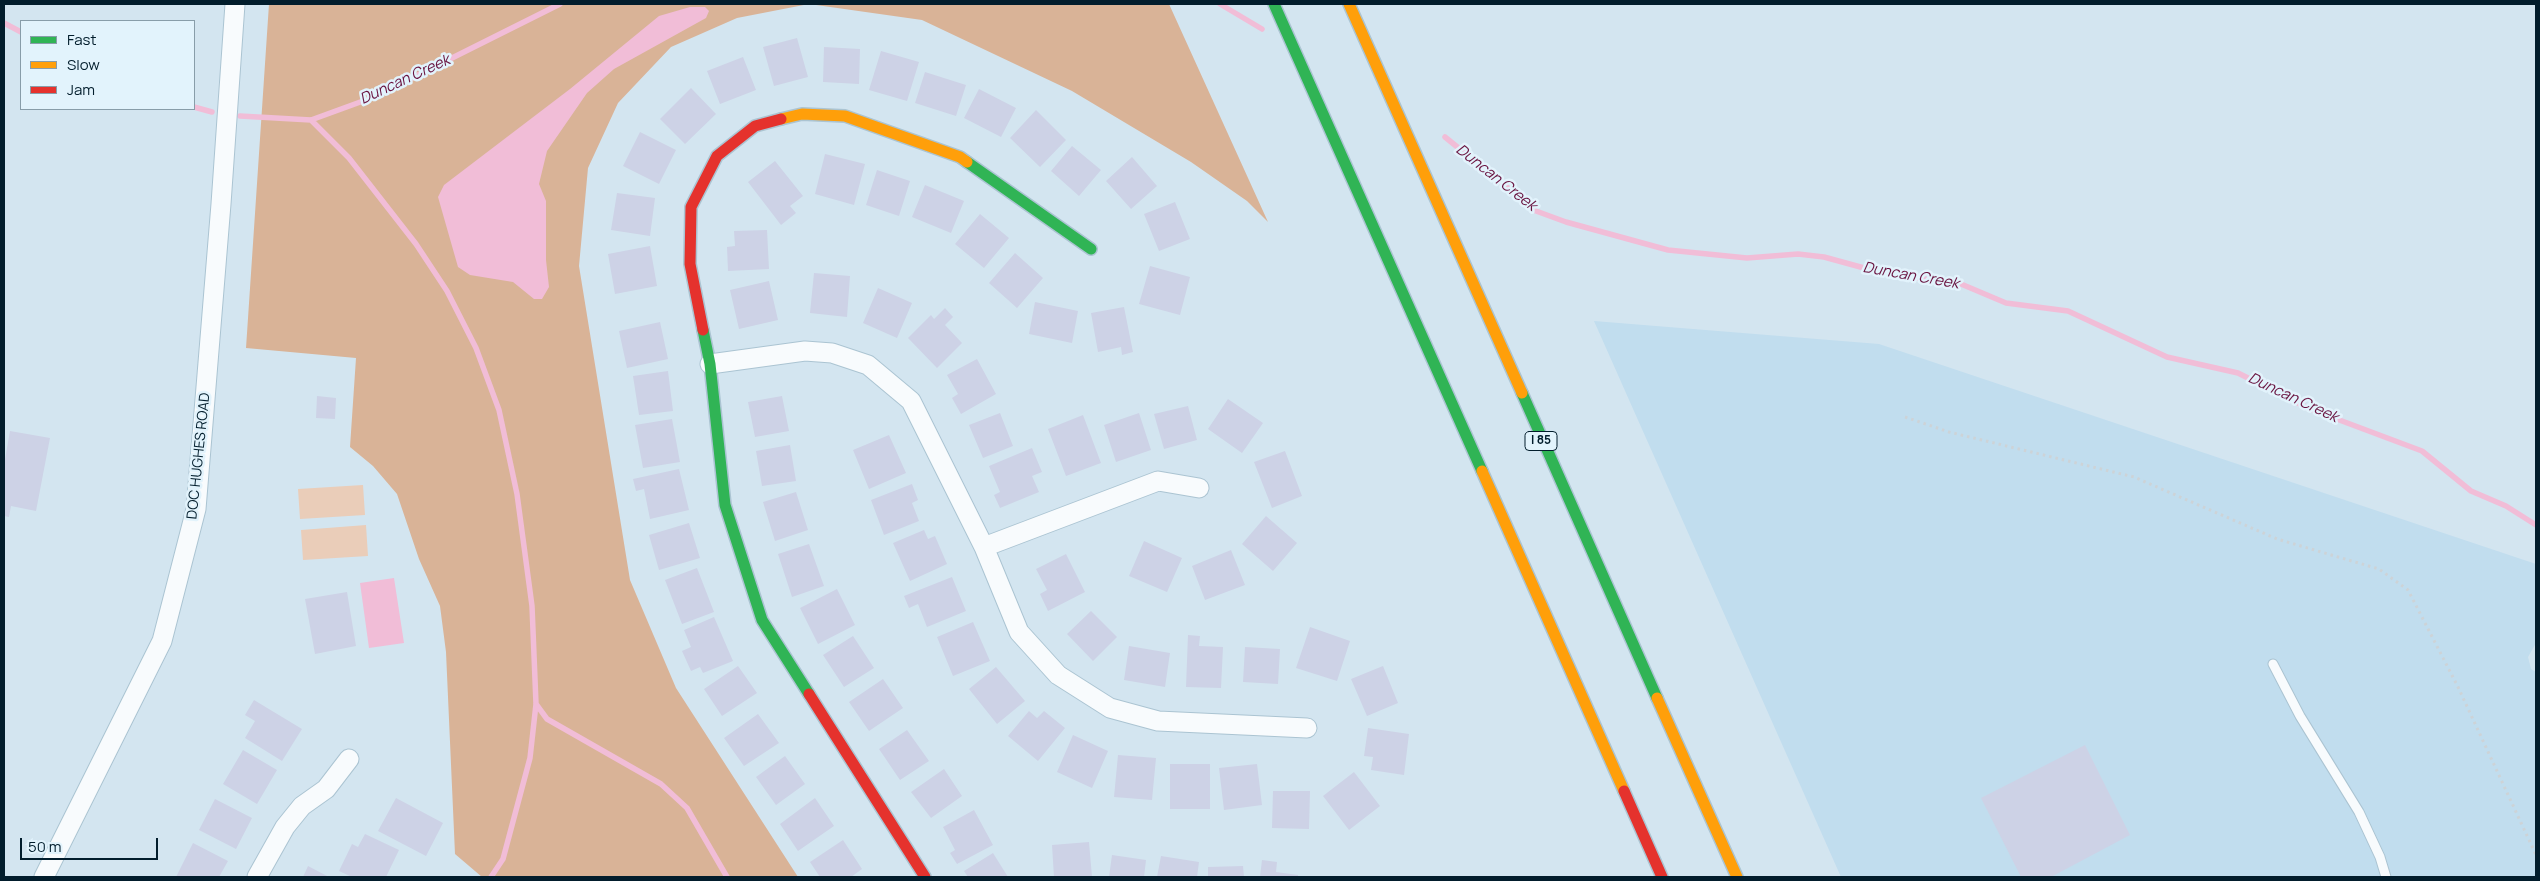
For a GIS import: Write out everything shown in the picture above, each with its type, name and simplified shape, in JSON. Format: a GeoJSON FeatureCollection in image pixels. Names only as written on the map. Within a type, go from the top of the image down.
{"type":"FeatureCollection","features":[{"type":"Feature","properties":{"kind":"main road"},"geometry":{"type":"LineString","coordinates":[[1274,4],[1662,877]]}},
{"type":"Feature","properties":{"kind":"main road","name":"I 85"},"geometry":{"type":"LineString","coordinates":[[1349,4],[1737,877]]}},
{"type":"Feature","properties":{"kind":"main road"},"geometry":{"type":"LineString","coordinates":[[925,877],[762,620],[725,505],[710,364],[690,264],[691,207],[717,156],[755,126],[802,114],[845,116],[960,157],[1091,249]]}},
{"type":"Feature","properties":{"kind":"street","name":"DOC HUGHES ROAD"},"geometry":{"type":"LineString","coordinates":[[44,877],[162,641],[196,509],[235,4]]}},
{"type":"Feature","properties":{"kind":"street"},"geometry":{"type":"LineString","coordinates":[[710,364],[805,351],[832,353],[868,365],[911,401],[984,547],[1019,632],[1058,675],[1110,708],[1158,721],[1307,728]]}},
{"type":"Feature","properties":{"kind":"street"},"geometry":{"type":"LineString","coordinates":[[984,547],[1158,481],[1199,488]]}},
{"type":"Feature","properties":{"kind":"street"},"geometry":{"type":"LineString","coordinates":[[257,877],[285,827],[302,806],[326,789],[349,759]]}},
{"type":"Feature","properties":{"kind":"lane"},"geometry":{"type":"LineString","coordinates":[[2273,664],[2300,716],[2359,812],[2380,857],[2386,877]]}},
{"type":"Feature","properties":{"kind":"path"},"geometry":{"type":"LineString","coordinates":[[1905,417],[1949,432],[2134,477],[2276,539],[2379,570],[2408,590],[2458,687],[2536,855]]}},
{"type":"Feature","properties":{"kind":"shaded area"},"geometry":{"type":"Polygon","coordinates":[[[269,4],[809,4],[737,18],[671,47],[618,103],[588,168],[579,266],[630,580],[676,688],[798,877],[482,877],[455,854],[446,652],[440,606],[419,559],[397,494],[373,466],[350,447],[356,358],[246,348],[269,4]]]}},
{"type":"Feature","properties":{"kind":"shaded area"},"geometry":{"type":"Polygon","coordinates":[[[809,4],[1169,4],[1268,222],[1247,201],[1191,162],[1072,91],[922,20],[809,4]]]}},
{"type":"Feature","properties":{"kind":"shaded area"},"geometry":{"type":"Polygon","coordinates":[[[690,7],[705,7],[709,11],[706,18],[614,69],[587,93],[547,151],[539,184],[546,201],[546,260],[549,287],[542,299],[534,299],[513,282],[470,275],[458,267],[438,197],[444,185],[570,89],[659,16],[690,7]]]}},
{"type":"Feature","properties":{"kind":"shaded area"},"geometry":{"type":"Polygon","coordinates":[[[1594,321],[1879,344],[2536,564],[2536,643],[2528,657],[2531,669],[2536,672],[2536,877],[1841,877],[1594,321]]]}},
{"type":"Feature","properties":{"kind":"shaded area"},"geometry":{"type":"Polygon","coordinates":[[[363,485],[365,515],[300,519],[298,489],[363,485]]]}},
{"type":"Feature","properties":{"kind":"shaded area"},"geometry":{"type":"Polygon","coordinates":[[[366,525],[368,556],[303,560],[301,530],[366,525]]]}},
{"type":"Feature","properties":{"kind":"shaded area"},"geometry":{"type":"Polygon","coordinates":[[[394,578],[404,643],[369,648],[360,583],[394,578]]]}},
{"type":"Feature","properties":{"kind":"building"},"geometry":{"type":"Polygon","coordinates":[[[797,38],[808,77],[774,86],[763,47],[797,38]]]}},
{"type":"Feature","properties":{"kind":"building"},"geometry":{"type":"Polygon","coordinates":[[[824,47],[860,49],[859,84],[823,82],[824,47]]]}},
{"type":"Feature","properties":{"kind":"building"},"geometry":{"type":"Polygon","coordinates":[[[881,51],[919,62],[907,101],[869,90],[881,51]]]}},
{"type":"Feature","properties":{"kind":"building"},"geometry":{"type":"Polygon","coordinates":[[[743,57],[756,90],[720,104],[707,71],[743,57]]]}},
{"type":"Feature","properties":{"kind":"building"},"geometry":{"type":"Polygon","coordinates":[[[925,72],[966,85],[956,116],[915,103],[925,72]]]}},
{"type":"Feature","properties":{"kind":"building"},"geometry":{"type":"Polygon","coordinates":[[[691,88],[716,114],[685,144],[660,119],[691,88]]]}},
{"type":"Feature","properties":{"kind":"building"},"geometry":{"type":"Polygon","coordinates":[[[979,89],[1016,108],[1001,137],[964,118],[979,89]]]}},
{"type":"Feature","properties":{"kind":"building"},"geometry":{"type":"Polygon","coordinates":[[[1036,110],[1066,140],[1040,167],[1010,138],[1036,110]]]}},
{"type":"Feature","properties":{"kind":"building"},"geometry":{"type":"Polygon","coordinates":[[[640,132],[676,150],[659,184],[623,166],[640,132]]]}},
{"type":"Feature","properties":{"kind":"building"},"geometry":{"type":"Polygon","coordinates":[[[1072,146],[1101,170],[1079,196],[1051,171],[1072,146]]]}},
{"type":"Feature","properties":{"kind":"building"},"geometry":{"type":"Polygon","coordinates":[[[825,154],[865,164],[854,205],[815,194],[825,154]]]}},
{"type":"Feature","properties":{"kind":"building"},"geometry":{"type":"Polygon","coordinates":[[[1132,157],[1157,186],[1131,209],[1106,181],[1132,157]]]}},
{"type":"Feature","properties":{"kind":"building"},"geometry":{"type":"Polygon","coordinates":[[[775,161],[803,196],[790,206],[796,213],[781,225],[748,182],[775,161]]]}},
{"type":"Feature","properties":{"kind":"building"},"geometry":{"type":"Polygon","coordinates":[[[877,170],[910,181],[899,216],[866,205],[877,170]]]}},
{"type":"Feature","properties":{"kind":"building"},"geometry":{"type":"Polygon","coordinates":[[[925,185],[964,201],[951,233],[912,217],[925,185]]]}},
{"type":"Feature","properties":{"kind":"building"},"geometry":{"type":"Polygon","coordinates":[[[617,193],[655,198],[650,236],[611,230],[617,193]]]}},
{"type":"Feature","properties":{"kind":"building"},"geometry":{"type":"Polygon","coordinates":[[[1175,202],[1190,239],[1159,251],[1144,214],[1175,202]]]}},
{"type":"Feature","properties":{"kind":"building"},"geometry":{"type":"Polygon","coordinates":[[[980,214],[1009,238],[984,268],[955,244],[980,214]]]}},
{"type":"Feature","properties":{"kind":"building"},"geometry":{"type":"Polygon","coordinates":[[[767,230],[769,269],[728,271],[727,247],[735,246],[734,231],[767,230]]]}},
{"type":"Feature","properties":{"kind":"building"},"geometry":{"type":"Polygon","coordinates":[[[650,246],[657,286],[615,294],[608,254],[650,246]]]}},
{"type":"Feature","properties":{"kind":"building"},"geometry":{"type":"Polygon","coordinates":[[[1015,253],[1043,278],[1017,308],[989,283],[1015,253]]]}},
{"type":"Feature","properties":{"kind":"building"},"geometry":{"type":"Polygon","coordinates":[[[1150,266],[1190,277],[1180,315],[1139,304],[1150,266]]]}},
{"type":"Feature","properties":{"kind":"building"},"geometry":{"type":"Polygon","coordinates":[[[814,273],[850,276],[847,317],[810,313],[814,273]]]}},
{"type":"Feature","properties":{"kind":"building"},"geometry":{"type":"Polygon","coordinates":[[[769,281],[778,320],[739,329],[730,290],[769,281]]]}},
{"type":"Feature","properties":{"kind":"building"},"geometry":{"type":"Polygon","coordinates":[[[878,288],[912,303],[897,338],[863,323],[878,288]]]}},
{"type":"Feature","properties":{"kind":"building"},"geometry":{"type":"Polygon","coordinates":[[[1035,302],[1078,311],[1072,343],[1029,334],[1035,302]]]}},
{"type":"Feature","properties":{"kind":"building"},"geometry":{"type":"Polygon","coordinates":[[[1124,307],[1133,352],[1122,355],[1121,347],[1098,352],[1091,313],[1124,307]]]}},
{"type":"Feature","properties":{"kind":"building"},"geometry":{"type":"Polygon","coordinates":[[[945,308],[953,317],[945,325],[962,343],[937,368],[908,338],[931,315],[934,319],[945,308]]]}},
{"type":"Feature","properties":{"kind":"building"},"geometry":{"type":"Polygon","coordinates":[[[660,322],[668,359],[627,368],[619,331],[660,322]]]}},
{"type":"Feature","properties":{"kind":"building"},"geometry":{"type":"Polygon","coordinates":[[[977,359],[996,394],[961,414],[952,398],[958,394],[947,375],[977,359]]]}},
{"type":"Feature","properties":{"kind":"building"},"geometry":{"type":"Polygon","coordinates":[[[668,371],[673,411],[639,415],[633,376],[668,371]]]}},
{"type":"Feature","properties":{"kind":"building"},"geometry":{"type":"Polygon","coordinates":[[[317,396],[336,398],[335,419],[316,418],[317,396]]]}},
{"type":"Feature","properties":{"kind":"building"},"geometry":{"type":"Polygon","coordinates":[[[782,396],[789,431],[755,437],[748,402],[782,396]]]}},
{"type":"Feature","properties":{"kind":"building"},"geometry":{"type":"Polygon","coordinates":[[[1228,399],[1263,423],[1242,453],[1208,429],[1228,399]]]}},
{"type":"Feature","properties":{"kind":"building"},"geometry":{"type":"Polygon","coordinates":[[[1188,406],[1197,440],[1164,449],[1154,414],[1188,406]]]}},
{"type":"Feature","properties":{"kind":"building"},"geometry":{"type":"Polygon","coordinates":[[[1000,413],[1013,446],[983,458],[969,425],[1000,413]]]}},
{"type":"Feature","properties":{"kind":"building"},"geometry":{"type":"Polygon","coordinates":[[[1139,413],[1151,450],[1116,462],[1104,425],[1139,413]]]}},
{"type":"Feature","properties":{"kind":"building"},"geometry":{"type":"Polygon","coordinates":[[[1083,415],[1101,463],[1066,476],[1048,429],[1083,415]]]}},
{"type":"Feature","properties":{"kind":"building"},"geometry":{"type":"Polygon","coordinates":[[[672,419],[680,462],[643,468],[635,425],[672,419]]]}},
{"type":"Feature","properties":{"kind":"building"},"geometry":{"type":"Polygon","coordinates":[[[10,431],[50,438],[36,511],[11,506],[9,517],[4,516],[4,465],[10,431]]]}},
{"type":"Feature","properties":{"kind":"building"},"geometry":{"type":"Polygon","coordinates":[[[889,435],[906,473],[869,489],[853,450],[889,435]]]}},
{"type":"Feature","properties":{"kind":"building"},"geometry":{"type":"Polygon","coordinates":[[[790,445],[796,481],[762,486],[756,451],[790,445]]]}},
{"type":"Feature","properties":{"kind":"building"},"geometry":{"type":"Polygon","coordinates":[[[1032,448],[1042,472],[1032,476],[1039,492],[1000,508],[994,495],[1000,492],[989,466],[1032,448]]]}},
{"type":"Feature","properties":{"kind":"building"},"geometry":{"type":"Polygon","coordinates":[[[1285,451],[1302,496],[1272,508],[1254,462],[1285,451]]]}},
{"type":"Feature","properties":{"kind":"building"},"geometry":{"type":"Polygon","coordinates":[[[679,469],[689,510],[650,519],[644,489],[636,491],[633,479],[679,469]]]}},
{"type":"Feature","properties":{"kind":"building"},"geometry":{"type":"Polygon","coordinates":[[[912,484],[918,500],[912,503],[919,521],[884,535],[871,500],[912,484]]]}},
{"type":"Feature","properties":{"kind":"building"},"geometry":{"type":"Polygon","coordinates":[[[796,492],[808,530],[775,541],[763,502],[796,492]]]}},
{"type":"Feature","properties":{"kind":"building"},"geometry":{"type":"Polygon","coordinates":[[[1266,516],[1297,543],[1273,571],[1242,544],[1266,516]]]}},
{"type":"Feature","properties":{"kind":"building"},"geometry":{"type":"Polygon","coordinates":[[[689,523],[700,558],[659,570],[649,535],[689,523]]]}},
{"type":"Feature","properties":{"kind":"building"},"geometry":{"type":"Polygon","coordinates":[[[924,530],[928,539],[935,536],[947,564],[910,581],[893,543],[924,530]]]}},
{"type":"Feature","properties":{"kind":"building"},"geometry":{"type":"Polygon","coordinates":[[[1144,541],[1182,558],[1167,592],[1129,576],[1144,541]]]}},
{"type":"Feature","properties":{"kind":"building"},"geometry":{"type":"Polygon","coordinates":[[[809,544],[824,586],[792,597],[778,554],[809,544]]]}},
{"type":"Feature","properties":{"kind":"building"},"geometry":{"type":"Polygon","coordinates":[[[1231,550],[1245,585],[1205,600],[1192,566],[1231,550]]]}},
{"type":"Feature","properties":{"kind":"building"},"geometry":{"type":"Polygon","coordinates":[[[1066,554],[1085,592],[1048,611],[1040,594],[1047,590],[1036,569],[1066,554]]]}},
{"type":"Feature","properties":{"kind":"building"},"geometry":{"type":"Polygon","coordinates":[[[697,568],[714,612],[682,624],[665,580],[697,568]]]}},
{"type":"Feature","properties":{"kind":"building"},"geometry":{"type":"Polygon","coordinates":[[[952,577],[966,611],[927,627],[918,604],[909,608],[904,596],[952,577]]]}},
{"type":"Feature","properties":{"kind":"building"},"geometry":{"type":"Polygon","coordinates":[[[837,589],[855,625],[818,644],[800,608],[837,589]]]}},
{"type":"Feature","properties":{"kind":"building"},"geometry":{"type":"Polygon","coordinates":[[[347,592],[356,646],[315,654],[305,599],[347,592]]]}},
{"type":"Feature","properties":{"kind":"building"},"geometry":{"type":"Polygon","coordinates":[[[1091,611],[1117,637],[1093,661],[1067,634],[1091,611]]]}},
{"type":"Feature","properties":{"kind":"building"},"geometry":{"type":"Polygon","coordinates":[[[714,617],[733,661],[703,673],[700,667],[691,671],[682,651],[691,647],[684,630],[714,617]]]}},
{"type":"Feature","properties":{"kind":"building"},"geometry":{"type":"Polygon","coordinates":[[[973,622],[990,661],[953,676],[937,637],[973,622]]]}},
{"type":"Feature","properties":{"kind":"building"},"geometry":{"type":"Polygon","coordinates":[[[1310,627],[1350,641],[1337,681],[1296,668],[1310,627]]]}},
{"type":"Feature","properties":{"kind":"building"},"geometry":{"type":"Polygon","coordinates":[[[1188,635],[1200,636],[1199,646],[1223,647],[1221,688],[1186,687],[1188,635]]]}},
{"type":"Feature","properties":{"kind":"building"},"geometry":{"type":"Polygon","coordinates":[[[853,636],[874,668],[844,687],[823,655],[853,636]]]}},
{"type":"Feature","properties":{"kind":"building"},"geometry":{"type":"Polygon","coordinates":[[[1129,646],[1170,653],[1165,687],[1124,680],[1129,646]]]}},
{"type":"Feature","properties":{"kind":"building"},"geometry":{"type":"Polygon","coordinates":[[[1245,647],[1280,649],[1278,684],[1243,682],[1245,647]]]}},
{"type":"Feature","properties":{"kind":"building"},"geometry":{"type":"Polygon","coordinates":[[[738,666],[757,693],[722,716],[704,689],[738,666]]]}},
{"type":"Feature","properties":{"kind":"building"},"geometry":{"type":"Polygon","coordinates":[[[1383,666],[1398,703],[1367,716],[1351,679],[1383,666]]]}},
{"type":"Feature","properties":{"kind":"building"},"geometry":{"type":"Polygon","coordinates":[[[996,667],[1025,701],[997,724],[969,689],[996,667]]]}},
{"type":"Feature","properties":{"kind":"building"},"geometry":{"type":"Polygon","coordinates":[[[883,679],[903,708],[869,731],[849,702],[883,679]]]}},
{"type":"Feature","properties":{"kind":"building"},"geometry":{"type":"Polygon","coordinates":[[[254,700],[302,729],[282,761],[245,738],[255,721],[245,715],[254,700]]]}},
{"type":"Feature","properties":{"kind":"building"},"geometry":{"type":"Polygon","coordinates":[[[1029,711],[1037,718],[1044,711],[1065,728],[1038,761],[1008,736],[1029,711]]]}},
{"type":"Feature","properties":{"kind":"building"},"geometry":{"type":"Polygon","coordinates":[[[758,714],[779,743],[744,766],[724,738],[758,714]]]}},
{"type":"Feature","properties":{"kind":"building"},"geometry":{"type":"Polygon","coordinates":[[[1368,728],[1409,734],[1404,775],[1371,770],[1373,757],[1364,756],[1368,728]]]}},
{"type":"Feature","properties":{"kind":"building"},"geometry":{"type":"Polygon","coordinates":[[[907,730],[929,761],[900,780],[879,749],[907,730]]]}},
{"type":"Feature","properties":{"kind":"building"},"geometry":{"type":"Polygon","coordinates":[[[1073,735],[1108,751],[1092,788],[1057,772],[1073,735]]]}},
{"type":"Feature","properties":{"kind":"building"},"geometry":{"type":"Polygon","coordinates":[[[2085,745],[2130,835],[2051,877],[2021,877],[1981,798],[2085,745]]]}},
{"type":"Feature","properties":{"kind":"building"},"geometry":{"type":"Polygon","coordinates":[[[243,750],[277,770],[257,804],[223,784],[243,750]]]}},
{"type":"Feature","properties":{"kind":"building"},"geometry":{"type":"Polygon","coordinates":[[[1118,755],[1156,758],[1152,800],[1114,797],[1118,755]]]}},
{"type":"Feature","properties":{"kind":"building"},"geometry":{"type":"Polygon","coordinates":[[[785,756],[805,784],[776,805],[756,777],[785,756]]]}},
{"type":"Feature","properties":{"kind":"building"},"geometry":{"type":"Polygon","coordinates":[[[1170,764],[1210,764],[1210,809],[1170,809],[1170,764]]]}},
{"type":"Feature","properties":{"kind":"building"},"geometry":{"type":"Polygon","coordinates":[[[1257,764],[1262,805],[1224,810],[1219,768],[1257,764]]]}},
{"type":"Feature","properties":{"kind":"building"},"geometry":{"type":"Polygon","coordinates":[[[944,769],[962,796],[931,818],[911,792],[944,769]]]}},
{"type":"Feature","properties":{"kind":"building"},"geometry":{"type":"Polygon","coordinates":[[[1354,772],[1380,806],[1349,830],[1323,796],[1354,772]]]}},
{"type":"Feature","properties":{"kind":"building"},"geometry":{"type":"Polygon","coordinates":[[[1273,791],[1310,791],[1309,829],[1272,828],[1273,791]]]}},
{"type":"Feature","properties":{"kind":"building"},"geometry":{"type":"Polygon","coordinates":[[[396,798],[443,823],[426,856],[378,831],[396,798]]]}},
{"type":"Feature","properties":{"kind":"building"},"geometry":{"type":"Polygon","coordinates":[[[815,798],[834,826],[798,851],[780,824],[815,798]]]}},
{"type":"Feature","properties":{"kind":"building"},"geometry":{"type":"Polygon","coordinates":[[[215,799],[252,818],[236,849],[199,830],[215,799]]]}},
{"type":"Feature","properties":{"kind":"building"},"geometry":{"type":"Polygon","coordinates":[[[974,810],[993,845],[957,864],[950,853],[955,850],[943,827],[974,810]]]}},
{"type":"Feature","properties":{"kind":"building"},"geometry":{"type":"Polygon","coordinates":[[[365,834],[399,850],[386,877],[352,877],[339,871],[352,844],[358,847],[365,834]]]}},
{"type":"Feature","properties":{"kind":"building"},"geometry":{"type":"Polygon","coordinates":[[[843,840],[862,869],[851,877],[820,877],[810,862],[843,840]]]}},
{"type":"Feature","properties":{"kind":"building"},"geometry":{"type":"Polygon","coordinates":[[[1089,842],[1092,877],[1054,877],[1052,845],[1089,842]]]}},
{"type":"Feature","properties":{"kind":"building"},"geometry":{"type":"Polygon","coordinates":[[[193,843],[228,861],[219,877],[176,877],[193,843]]]}},
{"type":"Feature","properties":{"kind":"building"},"geometry":{"type":"Polygon","coordinates":[[[993,853],[1008,877],[968,877],[964,871],[993,853]]]}},
{"type":"Feature","properties":{"kind":"building"},"geometry":{"type":"Polygon","coordinates":[[[1112,855],[1146,860],[1144,877],[1109,877],[1112,855]]]}},
{"type":"Feature","properties":{"kind":"building"},"geometry":{"type":"Polygon","coordinates":[[[1161,856],[1199,862],[1197,877],[1157,877],[1161,856]]]}},
{"type":"Feature","properties":{"kind":"building"},"geometry":{"type":"Polygon","coordinates":[[[1262,860],[1277,862],[1276,872],[1298,875],[1298,877],[1260,877],[1262,860]]]}},
{"type":"Feature","properties":{"kind":"building"},"geometry":{"type":"Polygon","coordinates":[[[308,866],[329,877],[303,877],[308,866]]]}},
{"type":"Feature","properties":{"kind":"building"},"geometry":{"type":"Polygon","coordinates":[[[1243,866],[1244,877],[1208,877],[1208,867],[1243,866]]]}},
{"type":"Feature","properties":{"kind":"waterway","name":"Duncan Creek"},"geometry":{"type":"LineString","coordinates":[[240,116],[311,120],[374,97],[560,4]]}},
{"type":"Feature","properties":{"kind":"waterway","name":"Duncan Creek"},"geometry":{"type":"LineString","coordinates":[[1220,4],[1262,29]]}},
{"type":"Feature","properties":{"kind":"waterway","name":"Duncan Creek"},"geometry":{"type":"LineString","coordinates":[[4,23],[20,31]]}},
{"type":"Feature","properties":{"kind":"waterway","name":"Duncan Creek"},"geometry":{"type":"LineString","coordinates":[[195,107],[212,112]]}},
{"type":"Feature","properties":{"kind":"waterway"},"geometry":{"type":"LineString","coordinates":[[311,120],[349,158],[416,244],[447,291],[476,348],[499,410],[517,494],[532,606],[536,704],[530,758],[503,859],[491,877]]}},
{"type":"Feature","properties":{"kind":"waterway","name":"Duncan Creek"},"geometry":{"type":"LineString","coordinates":[[1445,137],[1536,211],[1566,222],[1668,250],[1747,258],[1798,254],[1824,257],[1886,274],[1961,284],[2006,303],[2068,311],[2167,357],[2238,373],[2310,409],[2422,451],[2471,491],[2506,506],[2536,525]]}},
{"type":"Feature","properties":{"kind":"waterway"},"geometry":{"type":"LineString","coordinates":[[536,704],[547,719],[661,784],[687,808],[727,877]]}},
{"type":"Feature","properties":{"kind":"traffic: fast"},"geometry":{"type":"LineString","coordinates":[[1274,4],[1482,471]]}},
{"type":"Feature","properties":{"kind":"traffic: fast"},"geometry":{"type":"LineString","coordinates":[[967,162],[1091,249]]}},
{"type":"Feature","properties":{"kind":"traffic: fast"},"geometry":{"type":"LineString","coordinates":[[703,330],[710,364],[725,505],[762,620],[809,694]]}},
{"type":"Feature","properties":{"kind":"traffic: fast"},"geometry":{"type":"LineString","coordinates":[[1522,393],[1657,698]]}},
{"type":"Feature","properties":{"kind":"traffic: slow"},"geometry":{"type":"LineString","coordinates":[[1349,4],[1522,393]]}},
{"type":"Feature","properties":{"kind":"traffic: slow"},"geometry":{"type":"LineString","coordinates":[[781,119],[802,114],[845,116],[960,157],[967,162]]}},
{"type":"Feature","properties":{"kind":"traffic: slow"},"geometry":{"type":"LineString","coordinates":[[1482,471],[1624,791]]}},
{"type":"Feature","properties":{"kind":"traffic: slow"},"geometry":{"type":"LineString","coordinates":[[1657,698],[1737,877]]}},
{"type":"Feature","properties":{"kind":"traffic: jam"},"geometry":{"type":"LineString","coordinates":[[703,330],[690,264],[691,207],[717,156],[755,126],[781,119]]}},
{"type":"Feature","properties":{"kind":"traffic: jam"},"geometry":{"type":"LineString","coordinates":[[809,694],[925,877]]}},
{"type":"Feature","properties":{"kind":"traffic: jam"},"geometry":{"type":"LineString","coordinates":[[1624,791],[1662,877]]}}]}
